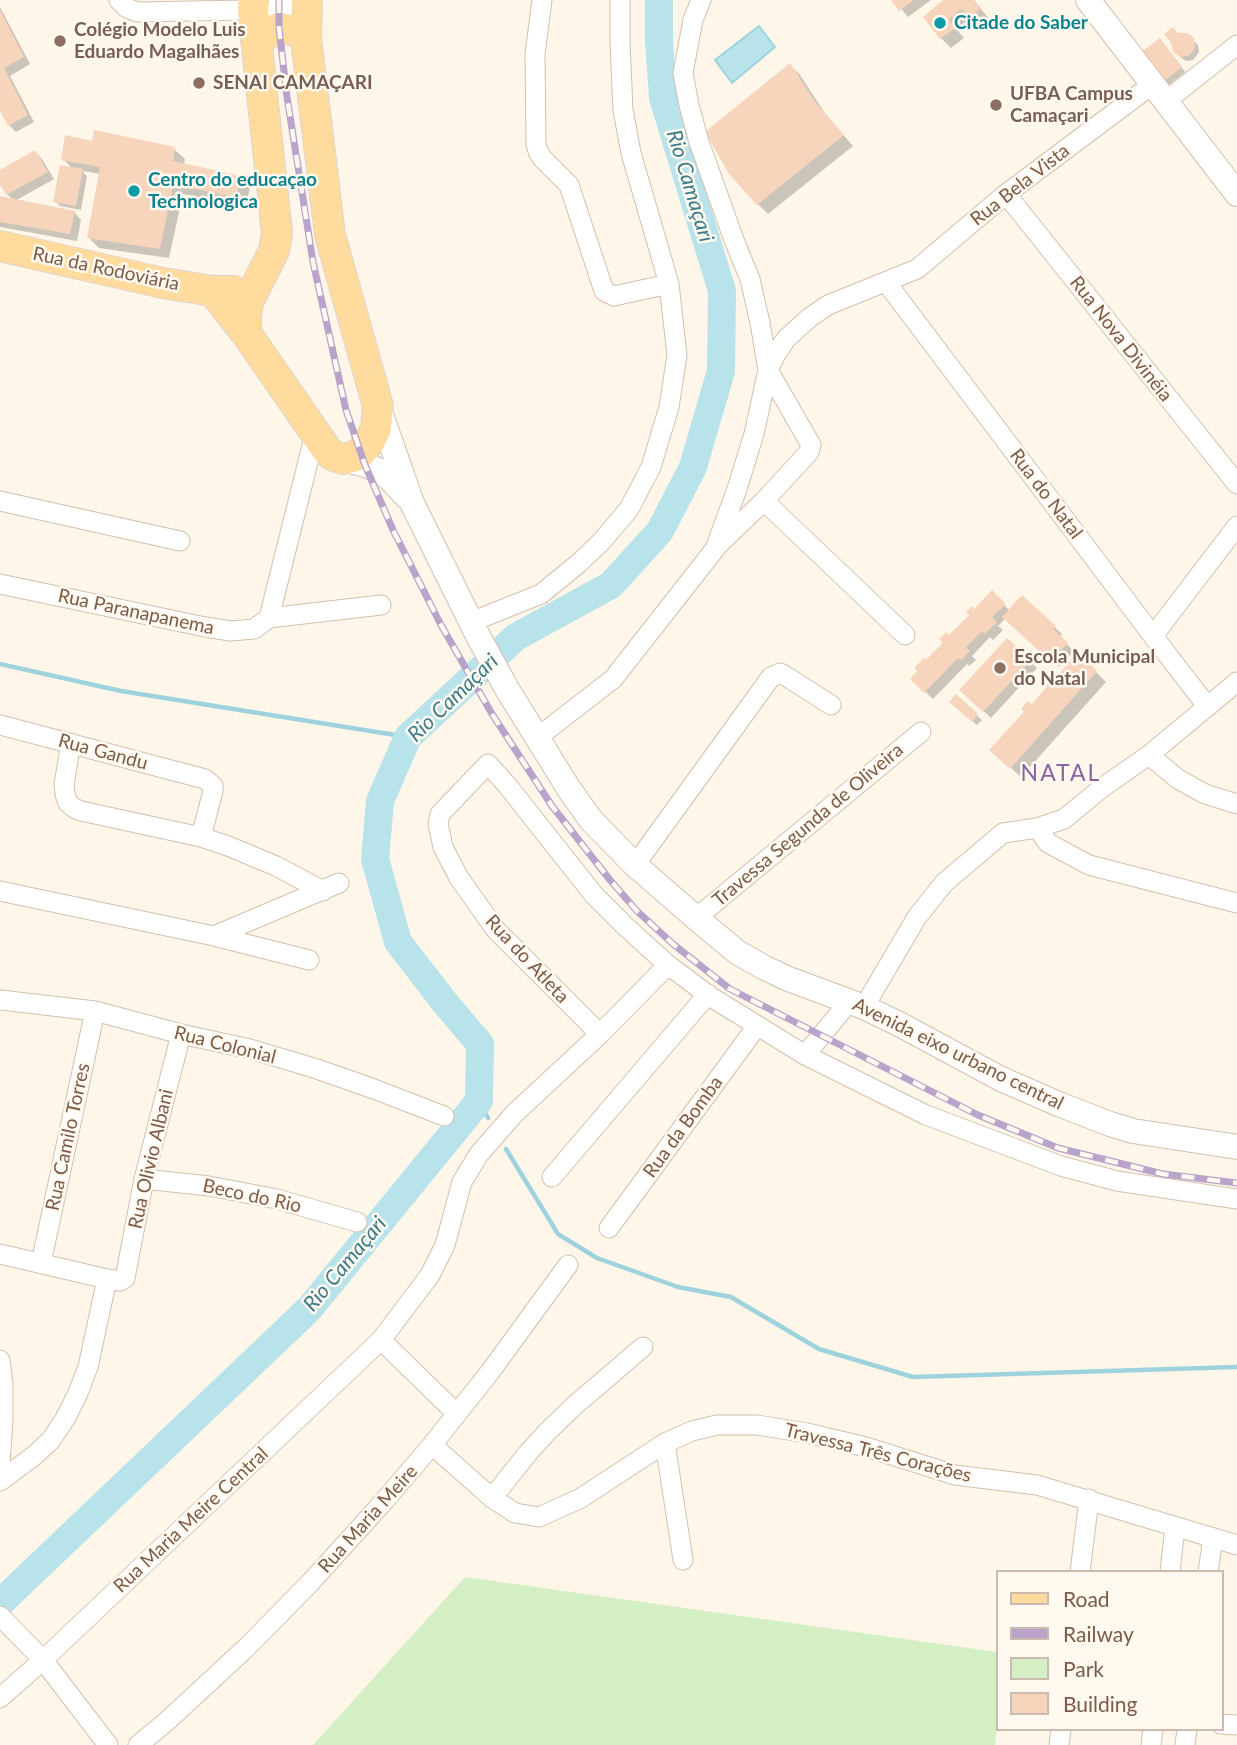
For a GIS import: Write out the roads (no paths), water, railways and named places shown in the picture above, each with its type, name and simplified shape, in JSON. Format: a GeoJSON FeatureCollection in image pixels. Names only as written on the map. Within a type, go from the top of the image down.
{"type":"FeatureCollection","features":[{"type":"Feature","properties":{"kind":"main road"},"geometry":{"type":"LineString","coordinates":[[213,291],[246,333],[323,452],[353,457],[361,452],[376,428],[378,405],[330,235],[306,39],[307,3]]}},
{"type":"Feature","properties":{"kind":"main road"},"geometry":{"type":"LineString","coordinates":[[246,333],[246,314],[250,300],[268,266],[277,233],[253,5]]}},
{"type":"Feature","properties":{"kind":"main road"},"geometry":{"type":"LineString","coordinates":[[257,44],[269,32],[279,28],[296,31],[306,39]]}},
{"type":"Feature","properties":{"kind":"main road","name":"Rua da Rodoviária"},"geometry":{"type":"LineString","coordinates":[[0,246],[133,277],[213,291],[237,291],[262,275]]}},
{"type":"Feature","properties":{"kind":"street"},"geometry":{"type":"LineString","coordinates":[[119,0],[136,12],[253,5],[278,7],[307,3]]}},
{"type":"Feature","properties":{"kind":"street"},"geometry":{"type":"LineString","coordinates":[[542,0],[535,54],[538,151],[569,185],[604,291],[614,296],[669,284]]}},
{"type":"Feature","properties":{"kind":"street"},"geometry":{"type":"LineString","coordinates":[[475,629],[541,594],[601,542],[629,509],[651,467],[669,407],[677,355],[669,284],[631,153],[625,121],[620,0]]}},
{"type":"Feature","properties":{"kind":"street"},"geometry":{"type":"LineString","coordinates":[[701,0],[693,20],[683,74],[699,142],[750,279],[761,323],[768,370],[754,434],[715,549]]}},
{"type":"Feature","properties":{"kind":"street"},"geometry":{"type":"LineString","coordinates":[[1088,0],[1237,194]]}},
{"type":"Feature","properties":{"kind":"street","name":"Rua Bela Vista"},"geometry":{"type":"LineString","coordinates":[[768,370],[786,339],[809,318],[828,305],[917,270],[1006,194],[1237,45]]}},
{"type":"Feature","properties":{"kind":"street","name":"Rua Nova Divinéia"},"geometry":{"type":"LineString","coordinates":[[1006,194],[1237,484]]}},
{"type":"Feature","properties":{"kind":"street","name":"Rua do Natal"},"geometry":{"type":"LineString","coordinates":[[886,282],[1207,706]]}},
{"type":"Feature","properties":{"kind":"street"},"geometry":{"type":"LineString","coordinates":[[538,737],[613,679],[715,549],[809,452],[811,445],[768,370]]}},
{"type":"Feature","properties":{"kind":"street"},"geometry":{"type":"LineString","coordinates":[[378,405],[412,503],[507,689],[591,820],[635,865],[696,918]]}},
{"type":"Feature","properties":{"kind":"street"},"geometry":{"type":"LineString","coordinates":[[269,618],[323,452],[377,470],[389,478],[412,503]]}},
{"type":"Feature","properties":{"kind":"street"},"geometry":{"type":"LineString","coordinates":[[0,500],[180,541]]}},
{"type":"Feature","properties":{"kind":"street"},"geometry":{"type":"LineString","coordinates":[[764,501],[905,635]]}},
{"type":"Feature","properties":{"kind":"street"},"geometry":{"type":"LineString","coordinates":[[1153,636],[1237,526]]}},
{"type":"Feature","properties":{"kind":"street","name":"Rua Paranapanema"},"geometry":{"type":"LineString","coordinates":[[0,584],[231,631],[254,629],[269,618],[381,605]]}},
{"type":"Feature","properties":{"kind":"street"},"geometry":{"type":"LineString","coordinates":[[635,865],[771,677],[780,673],[785,675],[831,705]]}},
{"type":"Feature","properties":{"kind":"street"},"geometry":{"type":"LineString","coordinates":[[805,1055],[856,1004],[917,916],[944,883],[1003,833],[1037,828],[1064,819],[1103,787],[1149,755],[1237,682]]}},
{"type":"Feature","properties":{"kind":"street","name":"Rua Gandu"},"geometry":{"type":"LineString","coordinates":[[0,726],[205,779],[213,786],[213,791],[201,837]]}},
{"type":"Feature","properties":{"kind":"street","name":"Travessa Segunda de Oliveira"},"geometry":{"type":"LineString","coordinates":[[696,918],[920,732]]}},
{"type":"Feature","properties":{"kind":"street"},"geometry":{"type":"LineString","coordinates":[[71,743],[64,784],[68,803],[74,808],[201,837],[331,887],[214,936]]}},
{"type":"Feature","properties":{"kind":"street"},"geometry":{"type":"LineString","coordinates":[[1149,755],[1178,779],[1205,794],[1237,804]]}},
{"type":"Feature","properties":{"kind":"street","name":"Rua do Atleta"},"geometry":{"type":"LineString","coordinates":[[600,1034],[496,930],[459,878],[443,847],[438,824],[440,814],[488,764],[594,895],[668,965]]}},
{"type":"Feature","properties":{"kind":"street"},"geometry":{"type":"LineString","coordinates":[[1037,828],[1048,843],[1089,865],[1237,903]]}},
{"type":"Feature","properties":{"kind":"street"},"geometry":{"type":"LineString","coordinates":[[0,891],[214,936],[309,960]]}},
{"type":"Feature","properties":{"kind":"street","name":"Avenida eixo urbano central"},"geometry":{"type":"LineString","coordinates":[[696,918],[737,952],[763,967],[856,1004],[1001,1079],[1133,1131],[1237,1147]]}},
{"type":"Feature","properties":{"kind":"street"},"geometry":{"type":"LineString","coordinates":[[600,1034],[668,965],[708,994],[805,1055],[926,1115],[1060,1166],[1117,1181],[1237,1199]]}},
{"type":"Feature","properties":{"kind":"street"},"geometry":{"type":"LineString","coordinates":[[552,1177],[708,994]]}},
{"type":"Feature","properties":{"kind":"street","name":"Rua Colonial"},"geometry":{"type":"LineString","coordinates":[[0,1000],[95,1011],[250,1049],[374,1088],[444,1116]]}},
{"type":"Feature","properties":{"kind":"street","name":"Rua Camilo Torres"},"geometry":{"type":"LineString","coordinates":[[41,1263],[95,1011]]}},
{"type":"Feature","properties":{"kind":"street","name":"Rua da Bomba"},"geometry":{"type":"LineString","coordinates":[[608,1228],[757,1026]]}},
{"type":"Feature","properties":{"kind":"street","name":"Rua Olivio Albani"},"geometry":{"type":"LineString","coordinates":[[0,1481],[51,1440],[65,1419],[88,1367],[114,1280],[123,1280],[126,1276],[144,1179],[181,1034]]}},
{"type":"Feature","properties":{"kind":"street","name":"Rua Maria Meire Central"},"geometry":{"type":"LineString","coordinates":[[0,1698],[381,1340],[430,1275],[445,1245],[462,1182],[479,1154],[514,1114],[600,1034]]}},
{"type":"Feature","properties":{"kind":"street","name":"Beco do Rio"},"geometry":{"type":"LineString","coordinates":[[144,1179],[209,1186],[277,1199],[357,1222]]}},
{"type":"Feature","properties":{"kind":"street"},"geometry":{"type":"LineString","coordinates":[[0,1254],[114,1280]]}},
{"type":"Feature","properties":{"kind":"street","name":"Rua Maria Meire"},"geometry":{"type":"LineString","coordinates":[[138,1745],[226,1667],[310,1583],[432,1446],[568,1265]]}},
{"type":"Feature","properties":{"kind":"street"},"geometry":{"type":"LineString","coordinates":[[381,1340],[457,1414]]}},
{"type":"Feature","properties":{"kind":"street"},"geometry":{"type":"LineString","coordinates":[[492,1498],[547,1433],[643,1347]]}},
{"type":"Feature","properties":{"kind":"street"},"geometry":{"type":"LineString","coordinates":[[0,1360],[4,1418],[0,1463]]}},
{"type":"Feature","properties":{"kind":"street","name":"Travessa Três Corações"},"geometry":{"type":"LineString","coordinates":[[432,1446],[492,1498],[515,1513],[539,1517],[581,1498],[665,1443],[692,1431],[717,1425],[757,1425],[866,1447],[955,1475],[1037,1485],[1237,1545]]}},
{"type":"Feature","properties":{"kind":"street"},"geometry":{"type":"LineString","coordinates":[[665,1443],[683,1560]]}},
{"type":"Feature","properties":{"kind":"street"},"geometry":{"type":"LineString","coordinates":[[1080,1570],[1088,1500]]}},
{"type":"Feature","properties":{"kind":"street"},"geometry":{"type":"LineString","coordinates":[[1170,1570],[1175,1527]]}},
{"type":"Feature","properties":{"kind":"street"},"geometry":{"type":"LineString","coordinates":[[1208,1570],[1213,1538]]}},
{"type":"Feature","properties":{"kind":"street"},"geometry":{"type":"LineString","coordinates":[[5,1622],[43,1660],[108,1745]]}},
{"type":"Feature","properties":{"kind":"water"},"geometry":{"type":"Polygon","coordinates":[[[759,26],[775,47],[732,83],[715,60],[759,26]]]}},
{"type":"Feature","properties":{"kind":"waterway","name":"Rio Camaçari"},"geometry":{"type":"LineString","coordinates":[[0,1603],[309,1309],[479,1101],[480,1044],[398,942],[375,859],[380,801],[408,737],[516,637],[611,585],[660,531],[693,467],[721,371],[722,291],[663,98],[659,0]]}},
{"type":"Feature","properties":{"kind":"waterway"},"geometry":{"type":"LineString","coordinates":[[0,664],[121,691],[408,737]]}},
{"type":"Feature","properties":{"kind":"waterway"},"geometry":{"type":"LineString","coordinates":[[479,1101],[488,1118]]}},
{"type":"Feature","properties":{"kind":"waterway"},"geometry":{"type":"LineString","coordinates":[[506,1149],[558,1234],[597,1258],[678,1287],[731,1297],[819,1349],[913,1377],[1237,1367]]}},
{"type":"Feature","properties":{"kind":"railway"},"geometry":{"type":"LineString","coordinates":[[279,0],[279,28],[287,97],[313,262],[346,410],[365,465],[393,530],[441,625],[492,714],[552,806],[610,880],[637,911],[673,944],[730,989],[978,1115],[1058,1148],[1163,1174],[1237,1183]]}},
{"type":"Feature","properties":{"kind":"place","name":"Citade do Saber"},"geometry":{"type":"Point","coordinates":[940,23]}},
{"type":"Feature","properties":{"kind":"place","name":"Colégio Modelo Luis Eduardo Magalhães"},"geometry":{"type":"Point","coordinates":[60,41]}},
{"type":"Feature","properties":{"kind":"place","name":"SENAI CAMAÇARI"},"geometry":{"type":"Point","coordinates":[199,83]}},
{"type":"Feature","properties":{"kind":"place","name":"UFBA Campus Camaçari"},"geometry":{"type":"Point","coordinates":[996,105]}},
{"type":"Feature","properties":{"kind":"place","name":"Centro do educaçao Technologica"},"geometry":{"type":"Point","coordinates":[134,191]}},
{"type":"Feature","properties":{"kind":"place","name":"Escola Municipal do Natal"},"geometry":{"type":"Point","coordinates":[1000,668]}},
{"type":"Feature","properties":{"kind":"district","name":"NATAL"},"geometry":{"type":"Point","coordinates":[1061,774]}}]}
